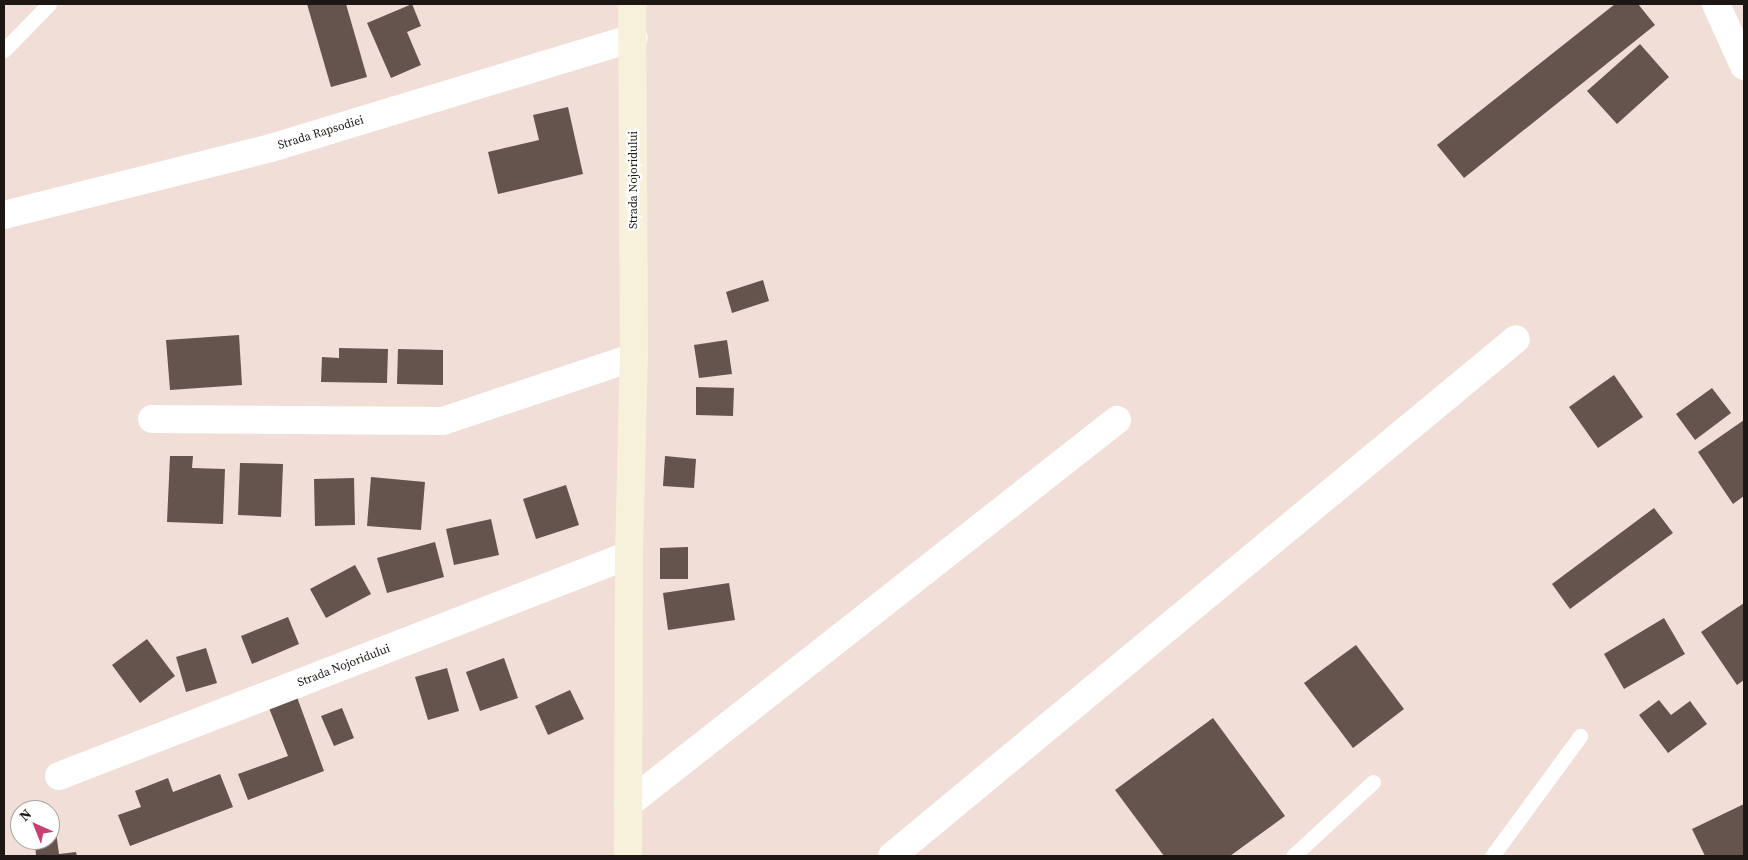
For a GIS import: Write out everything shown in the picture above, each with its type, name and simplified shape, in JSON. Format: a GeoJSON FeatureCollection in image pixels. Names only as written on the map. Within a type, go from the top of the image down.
{"type":"FeatureCollection","features":[{"type":"Feature","properties":{"kind":"main road","name":"Strada Nojoridului"},"geometry":{"type":"LineString","coordinates":[[628,856],[628,555],[634,357],[634,38],[632,4]]}},
{"type":"Feature","properties":{"kind":"street"},"geometry":{"type":"LineString","coordinates":[[1716,4],[1744,66]]}},
{"type":"Feature","properties":{"kind":"street","name":"Strada Rapsodiei"},"geometry":{"type":"LineString","coordinates":[[4,215],[271,148],[634,38]]}},
{"type":"Feature","properties":{"kind":"street"},"geometry":{"type":"LineString","coordinates":[[892,856],[1516,339]]}},
{"type":"Feature","properties":{"kind":"street"},"geometry":{"type":"LineString","coordinates":[[152,420],[443,421],[634,357]]}},
{"type":"Feature","properties":{"kind":"street"},"geometry":{"type":"LineString","coordinates":[[628,804],[1117,420]]}},
{"type":"Feature","properties":{"kind":"street","name":"Strada Nojoridului"},"geometry":{"type":"LineString","coordinates":[[59,776],[628,555]]}},
{"type":"Feature","properties":{"kind":"lane"},"geometry":{"type":"LineString","coordinates":[[4,50],[49,4]]}},
{"type":"Feature","properties":{"kind":"lane"},"geometry":{"type":"LineString","coordinates":[[1492,856],[1580,736]]}},
{"type":"Feature","properties":{"kind":"lane"},"geometry":{"type":"LineString","coordinates":[[1293,856],[1373,782]]}},
{"type":"Feature","properties":{"kind":"building"},"geometry":{"type":"Polygon","coordinates":[[[307,4],[346,4],[367,77],[331,87],[307,4]]]}},
{"type":"Feature","properties":{"kind":"building"},"geometry":{"type":"Polygon","coordinates":[[[412,4],[421,26],[407,32],[421,65],[391,78],[367,23],[412,4]]]}},
{"type":"Feature","properties":{"kind":"building"},"geometry":{"type":"Polygon","coordinates":[[[1615,4],[1638,4],[1655,25],[1464,178],[1437,145],[1615,4]]]}},
{"type":"Feature","properties":{"kind":"building"},"geometry":{"type":"Polygon","coordinates":[[[1640,44],[1669,77],[1617,124],[1587,91],[1640,44]]]}},
{"type":"Feature","properties":{"kind":"building"},"geometry":{"type":"Polygon","coordinates":[[[568,107],[583,174],[498,194],[488,152],[539,140],[533,115],[568,107]]]}},
{"type":"Feature","properties":{"kind":"building"},"geometry":{"type":"Polygon","coordinates":[[[763,280],[769,301],[732,313],[726,292],[763,280]]]}},
{"type":"Feature","properties":{"kind":"building"},"geometry":{"type":"Polygon","coordinates":[[[239,335],[242,385],[170,390],[166,340],[239,335]]]}},
{"type":"Feature","properties":{"kind":"building"},"geometry":{"type":"Polygon","coordinates":[[[727,340],[732,374],[699,378],[694,345],[727,340]]]}},
{"type":"Feature","properties":{"kind":"building"},"geometry":{"type":"Polygon","coordinates":[[[339,348],[388,349],[387,383],[321,382],[322,357],[339,358],[339,348]]]}},
{"type":"Feature","properties":{"kind":"building"},"geometry":{"type":"Polygon","coordinates":[[[398,349],[443,350],[443,385],[397,384],[398,349]]]}},
{"type":"Feature","properties":{"kind":"building"},"geometry":{"type":"Polygon","coordinates":[[[1614,375],[1643,417],[1598,448],[1569,407],[1614,375]]]}},
{"type":"Feature","properties":{"kind":"building"},"geometry":{"type":"Polygon","coordinates":[[[696,387],[734,388],[733,416],[696,415],[696,387]]]}},
{"type":"Feature","properties":{"kind":"building"},"geometry":{"type":"Polygon","coordinates":[[[1712,388],[1731,413],[1695,440],[1676,414],[1712,388]]]}},
{"type":"Feature","properties":{"kind":"building"},"geometry":{"type":"Polygon","coordinates":[[[1744,420],[1744,496],[1733,504],[1698,452],[1744,420]]]}},
{"type":"Feature","properties":{"kind":"building"},"geometry":{"type":"Polygon","coordinates":[[[170,456],[193,456],[192,468],[225,469],[223,524],[167,522],[170,456]]]}},
{"type":"Feature","properties":{"kind":"building"},"geometry":{"type":"Polygon","coordinates":[[[665,456],[696,459],[694,488],[663,486],[665,456]]]}},
{"type":"Feature","properties":{"kind":"building"},"geometry":{"type":"Polygon","coordinates":[[[240,463],[283,464],[281,517],[238,515],[240,463]]]}},
{"type":"Feature","properties":{"kind":"building"},"geometry":{"type":"Polygon","coordinates":[[[371,477],[425,482],[421,530],[367,526],[371,477]]]}},
{"type":"Feature","properties":{"kind":"building"},"geometry":{"type":"Polygon","coordinates":[[[354,478],[355,525],[315,526],[314,479],[354,478]]]}},
{"type":"Feature","properties":{"kind":"building"},"geometry":{"type":"Polygon","coordinates":[[[566,485],[579,525],[536,539],[523,499],[566,485]]]}},
{"type":"Feature","properties":{"kind":"building"},"geometry":{"type":"Polygon","coordinates":[[[1654,508],[1673,533],[1570,609],[1552,584],[1654,508]]]}},
{"type":"Feature","properties":{"kind":"building"},"geometry":{"type":"Polygon","coordinates":[[[491,519],[499,555],[454,565],[446,529],[491,519]]]}},
{"type":"Feature","properties":{"kind":"building"},"geometry":{"type":"Polygon","coordinates":[[[435,542],[444,577],[387,593],[377,558],[435,542]]]}},
{"type":"Feature","properties":{"kind":"building"},"geometry":{"type":"Polygon","coordinates":[[[688,547],[688,579],[660,579],[660,548],[688,547]]]}},
{"type":"Feature","properties":{"kind":"building"},"geometry":{"type":"Polygon","coordinates":[[[355,565],[371,594],[326,618],[310,589],[355,565]]]}},
{"type":"Feature","properties":{"kind":"building"},"geometry":{"type":"Polygon","coordinates":[[[729,583],[735,620],[668,630],[663,593],[729,583]]]}},
{"type":"Feature","properties":{"kind":"building"},"geometry":{"type":"Polygon","coordinates":[[[1744,603],[1744,680],[1737,685],[1701,632],[1744,603]]]}},
{"type":"Feature","properties":{"kind":"building"},"geometry":{"type":"Polygon","coordinates":[[[288,617],[299,644],[252,664],[241,636],[288,617]]]}},
{"type":"Feature","properties":{"kind":"building"},"geometry":{"type":"Polygon","coordinates":[[[1664,618],[1685,654],[1624,689],[1604,654],[1664,618]]]}},
{"type":"Feature","properties":{"kind":"building"},"geometry":{"type":"Polygon","coordinates":[[[147,639],[175,676],[140,703],[112,665],[147,639]]]}},
{"type":"Feature","properties":{"kind":"building"},"geometry":{"type":"Polygon","coordinates":[[[1356,645],[1404,709],[1353,748],[1304,683],[1356,645]]]}},
{"type":"Feature","properties":{"kind":"building"},"geometry":{"type":"Polygon","coordinates":[[[206,648],[217,683],[186,692],[176,657],[206,648]]]}},
{"type":"Feature","properties":{"kind":"building"},"geometry":{"type":"Polygon","coordinates":[[[504,658],[518,698],[480,711],[466,672],[504,658]]]}},
{"type":"Feature","properties":{"kind":"building"},"geometry":{"type":"Polygon","coordinates":[[[447,668],[459,711],[428,720],[415,677],[447,668]]]}},
{"type":"Feature","properties":{"kind":"building"},"geometry":{"type":"Polygon","coordinates":[[[570,690],[584,719],[548,735],[535,706],[570,690]]]}},
{"type":"Feature","properties":{"kind":"building"},"geometry":{"type":"Polygon","coordinates":[[[297,697],[324,771],[248,800],[238,774],[288,756],[269,708],[297,697]]]}},
{"type":"Feature","properties":{"kind":"building"},"geometry":{"type":"Polygon","coordinates":[[[1659,700],[1671,715],[1690,701],[1707,724],[1668,753],[1639,715],[1659,700]]]}},
{"type":"Feature","properties":{"kind":"building"},"geometry":{"type":"Polygon","coordinates":[[[342,708],[354,738],[334,746],[321,716],[342,708]]]}},
{"type":"Feature","properties":{"kind":"building"},"geometry":{"type":"Polygon","coordinates":[[[1213,718],[1285,816],[1230,856],[1164,856],[1115,790],[1213,718]]]}},
{"type":"Feature","properties":{"kind":"building"},"geometry":{"type":"Polygon","coordinates":[[[220,774],[233,807],[130,846],[118,815],[141,807],[135,791],[168,778],[173,792],[220,774]]]}},
{"type":"Feature","properties":{"kind":"building"},"geometry":{"type":"Polygon","coordinates":[[[1744,804],[1744,856],[1705,856],[1692,829],[1744,804]]]}},
{"type":"Feature","properties":{"kind":"building"},"geometry":{"type":"Polygon","coordinates":[[[36,850],[58,850],[59,854],[76,852],[77,856],[36,856],[36,850]]]}}]}
